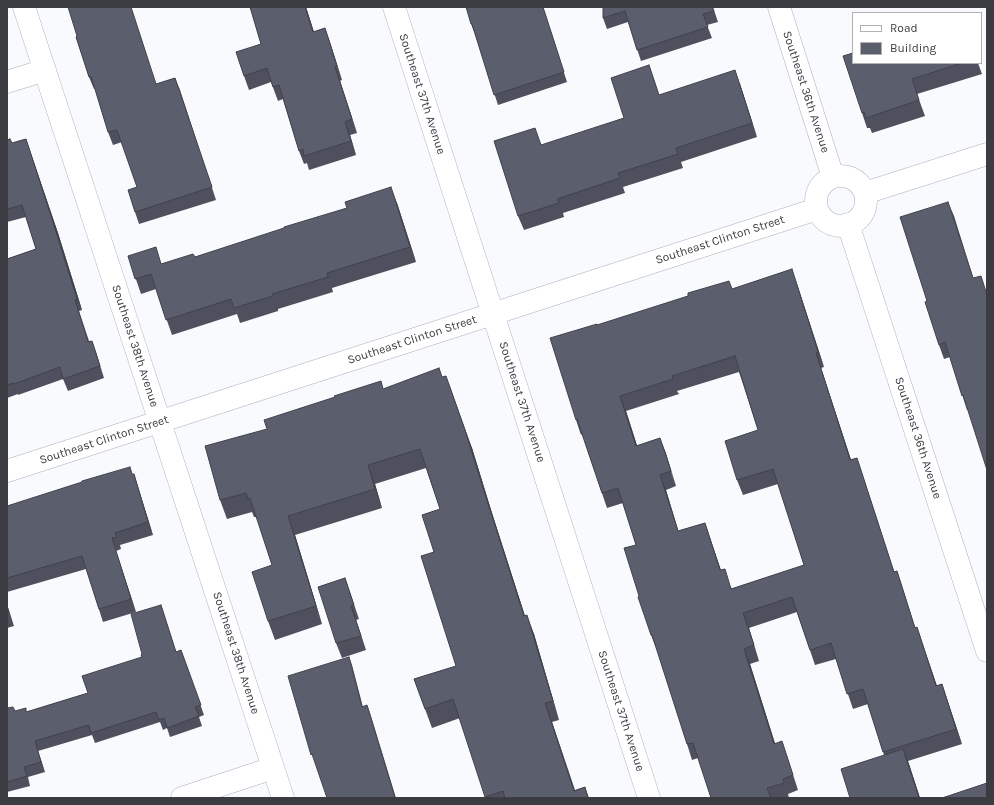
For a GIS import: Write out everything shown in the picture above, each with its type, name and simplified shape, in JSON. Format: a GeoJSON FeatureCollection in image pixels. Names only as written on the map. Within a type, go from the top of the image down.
{"type":"FeatureCollection","features":[{"type":"Feature","properties":{"kind":"street","name":"Southeast 38th Avenue"},"geometry":{"type":"LineString","coordinates":[[24,7],[283,798]]}},
{"type":"Feature","properties":{"kind":"street","name":"Southeast 37th Avenue"},"geometry":{"type":"LineString","coordinates":[[394,7],[649,798]]}},
{"type":"Feature","properties":{"kind":"street","name":"Southeast 36th Avenue"},"geometry":{"type":"LineString","coordinates":[[779,7],[833,177]]}},
{"type":"Feature","properties":{"kind":"street"},"geometry":{"type":"LineString","coordinates":[[7,82],[44,70]]}},
{"type":"Feature","properties":{"kind":"street"},"geometry":{"type":"LineString","coordinates":[[865,193],[987,154]]}},
{"type":"Feature","properties":{"kind":"street"},"geometry":{"type":"LineString","coordinates":[[842,175],[854,179],[865,193],[866,201],[863,213],[857,220],[848,224],[839,226],[833,225],[820,216],[817,209],[815,198],[818,188],[824,181],[833,177],[842,175]]}},
{"type":"Feature","properties":{"kind":"street","name":"Southeast Clinton Street"},"geometry":{"type":"LineString","coordinates":[[7,471],[817,209]]}},
{"type":"Feature","properties":{"kind":"street","name":"Southeast 36th Avenue"},"geometry":{"type":"LineString","coordinates":[[848,224],[987,651]]}},
{"type":"Feature","properties":{"kind":"street"},"geometry":{"type":"LineString","coordinates":[[182,798],[273,768]]}},
{"type":"Feature","properties":{"kind":"building"},"geometry":{"type":"Polygon","coordinates":[[[68,7],[131,7],[156,84],[175,78],[212,187],[135,212],[128,190],[137,187],[117,130],[108,132],[91,76],[89,77],[76,37],[77,36],[68,7]]]}},
{"type":"Feature","properties":{"kind":"building"},"geometry":{"type":"Polygon","coordinates":[[[250,7],[305,7],[313,32],[325,28],[337,66],[335,67],[352,119],[345,122],[351,141],[304,156],[303,149],[299,151],[279,85],[273,87],[267,68],[244,76],[236,52],[261,44],[250,7]]]}},
{"type":"Feature","properties":{"kind":"building"},"geometry":{"type":"Polygon","coordinates":[[[466,7],[543,7],[564,72],[494,95],[466,7]]]}},
{"type":"Feature","properties":{"kind":"building"},"geometry":{"type":"Polygon","coordinates":[[[603,7],[712,7],[714,11],[703,14],[708,27],[637,50],[625,11],[603,18],[603,7]]]}},
{"type":"Feature","properties":{"kind":"building"},"geometry":{"type":"Polygon","coordinates":[[[852,53],[852,64],[959,64],[912,79],[919,100],[866,118],[864,112],[862,113],[843,56],[852,53]]]}},
{"type":"Feature","properties":{"kind":"building"},"geometry":{"type":"Polygon","coordinates":[[[649,65],[659,95],[735,70],[752,123],[676,148],[678,154],[618,173],[620,178],[557,199],[559,203],[518,216],[494,141],[535,128],[541,145],[624,118],[611,78],[649,65]]]}},
{"type":"Feature","properties":{"kind":"building"},"geometry":{"type":"Polygon","coordinates":[[[10,139],[12,143],[26,139],[77,299],[75,300],[88,342],[92,341],[100,366],[63,379],[60,367],[14,384],[7,385],[7,259],[36,249],[22,205],[7,209],[7,140],[10,139]]]}},
{"type":"Feature","properties":{"kind":"building"},"geometry":{"type":"Polygon","coordinates":[[[391,187],[410,247],[327,273],[328,277],[272,294],[273,296],[234,308],[231,299],[166,320],[151,274],[135,279],[128,256],[156,247],[161,264],[193,254],[195,257],[284,227],[347,208],[345,202],[391,187]]]}},
{"type":"Feature","properties":{"kind":"building"},"geometry":{"type":"Polygon","coordinates":[[[948,202],[973,278],[981,276],[987,295],[987,470],[945,342],[939,345],[925,302],[927,301],[900,217],[948,202]]]}},
{"type":"Feature","properties":{"kind":"building"},"geometry":{"type":"Polygon","coordinates":[[[792,269],[818,352],[816,353],[850,460],[857,458],[894,572],[897,571],[915,628],[917,627],[936,686],[942,684],[956,729],[883,752],[863,689],[847,694],[831,643],[810,650],[792,597],[743,613],[754,645],[744,649],[774,744],[782,741],[793,775],[783,779],[784,783],[767,788],[771,798],[711,798],[693,743],[687,744],[652,635],[638,597],[639,596],[624,548],[636,545],[618,488],[602,493],[577,419],[576,420],[550,338],[597,325],[688,296],[688,293],[729,281],[732,289],[792,269]],[[735,356],[672,376],[673,379],[620,396],[636,446],[660,438],[671,471],[660,475],[678,531],[705,523],[720,570],[725,569],[731,589],[804,565],[773,469],[737,480],[725,441],[758,430],[735,356]]]}},
{"type":"Feature","properties":{"kind":"building"},"geometry":{"type":"Polygon","coordinates":[[[439,368],[442,377],[446,376],[465,430],[524,616],[527,615],[553,701],[545,703],[574,791],[585,787],[588,798],[505,798],[503,791],[485,797],[453,699],[425,709],[414,679],[456,666],[421,556],[434,552],[422,515],[440,509],[420,449],[368,465],[375,489],[288,516],[316,606],[268,621],[252,572],[272,565],[250,498],[248,499],[246,493],[220,500],[205,446],[267,429],[264,420],[335,397],[334,396],[381,381],[383,389],[439,368]]]}},
{"type":"Feature","properties":{"kind":"building"},"geometry":{"type":"Polygon","coordinates":[[[130,467],[132,474],[134,474],[148,522],[115,533],[117,537],[112,538],[131,599],[99,609],[82,556],[7,578],[7,506],[130,467]]]}},
{"type":"Feature","properties":{"kind":"building"},"geometry":{"type":"Polygon","coordinates":[[[345,578],[354,605],[351,606],[361,636],[336,643],[318,587],[345,578]]]}},
{"type":"Feature","properties":{"kind":"building"},"geometry":{"type":"Polygon","coordinates":[[[161,605],[176,652],[181,650],[201,705],[195,707],[199,716],[167,728],[164,718],[159,720],[156,712],[91,733],[89,725],[35,741],[41,762],[24,767],[27,776],[7,782],[7,708],[13,707],[15,711],[26,708],[26,712],[88,693],[82,676],[142,657],[131,614],[161,605]]]}},
{"type":"Feature","properties":{"kind":"building"},"geometry":{"type":"Polygon","coordinates":[[[349,657],[362,707],[367,705],[395,798],[327,798],[312,754],[311,755],[288,676],[349,657]]]}},
{"type":"Feature","properties":{"kind":"building"},"geometry":{"type":"Polygon","coordinates":[[[903,749],[919,798],[850,798],[841,769],[903,749]]]}},
{"type":"Feature","properties":{"kind":"building"},"geometry":{"type":"Polygon","coordinates":[[[987,783],[987,798],[942,798],[987,783]]]}}]}
